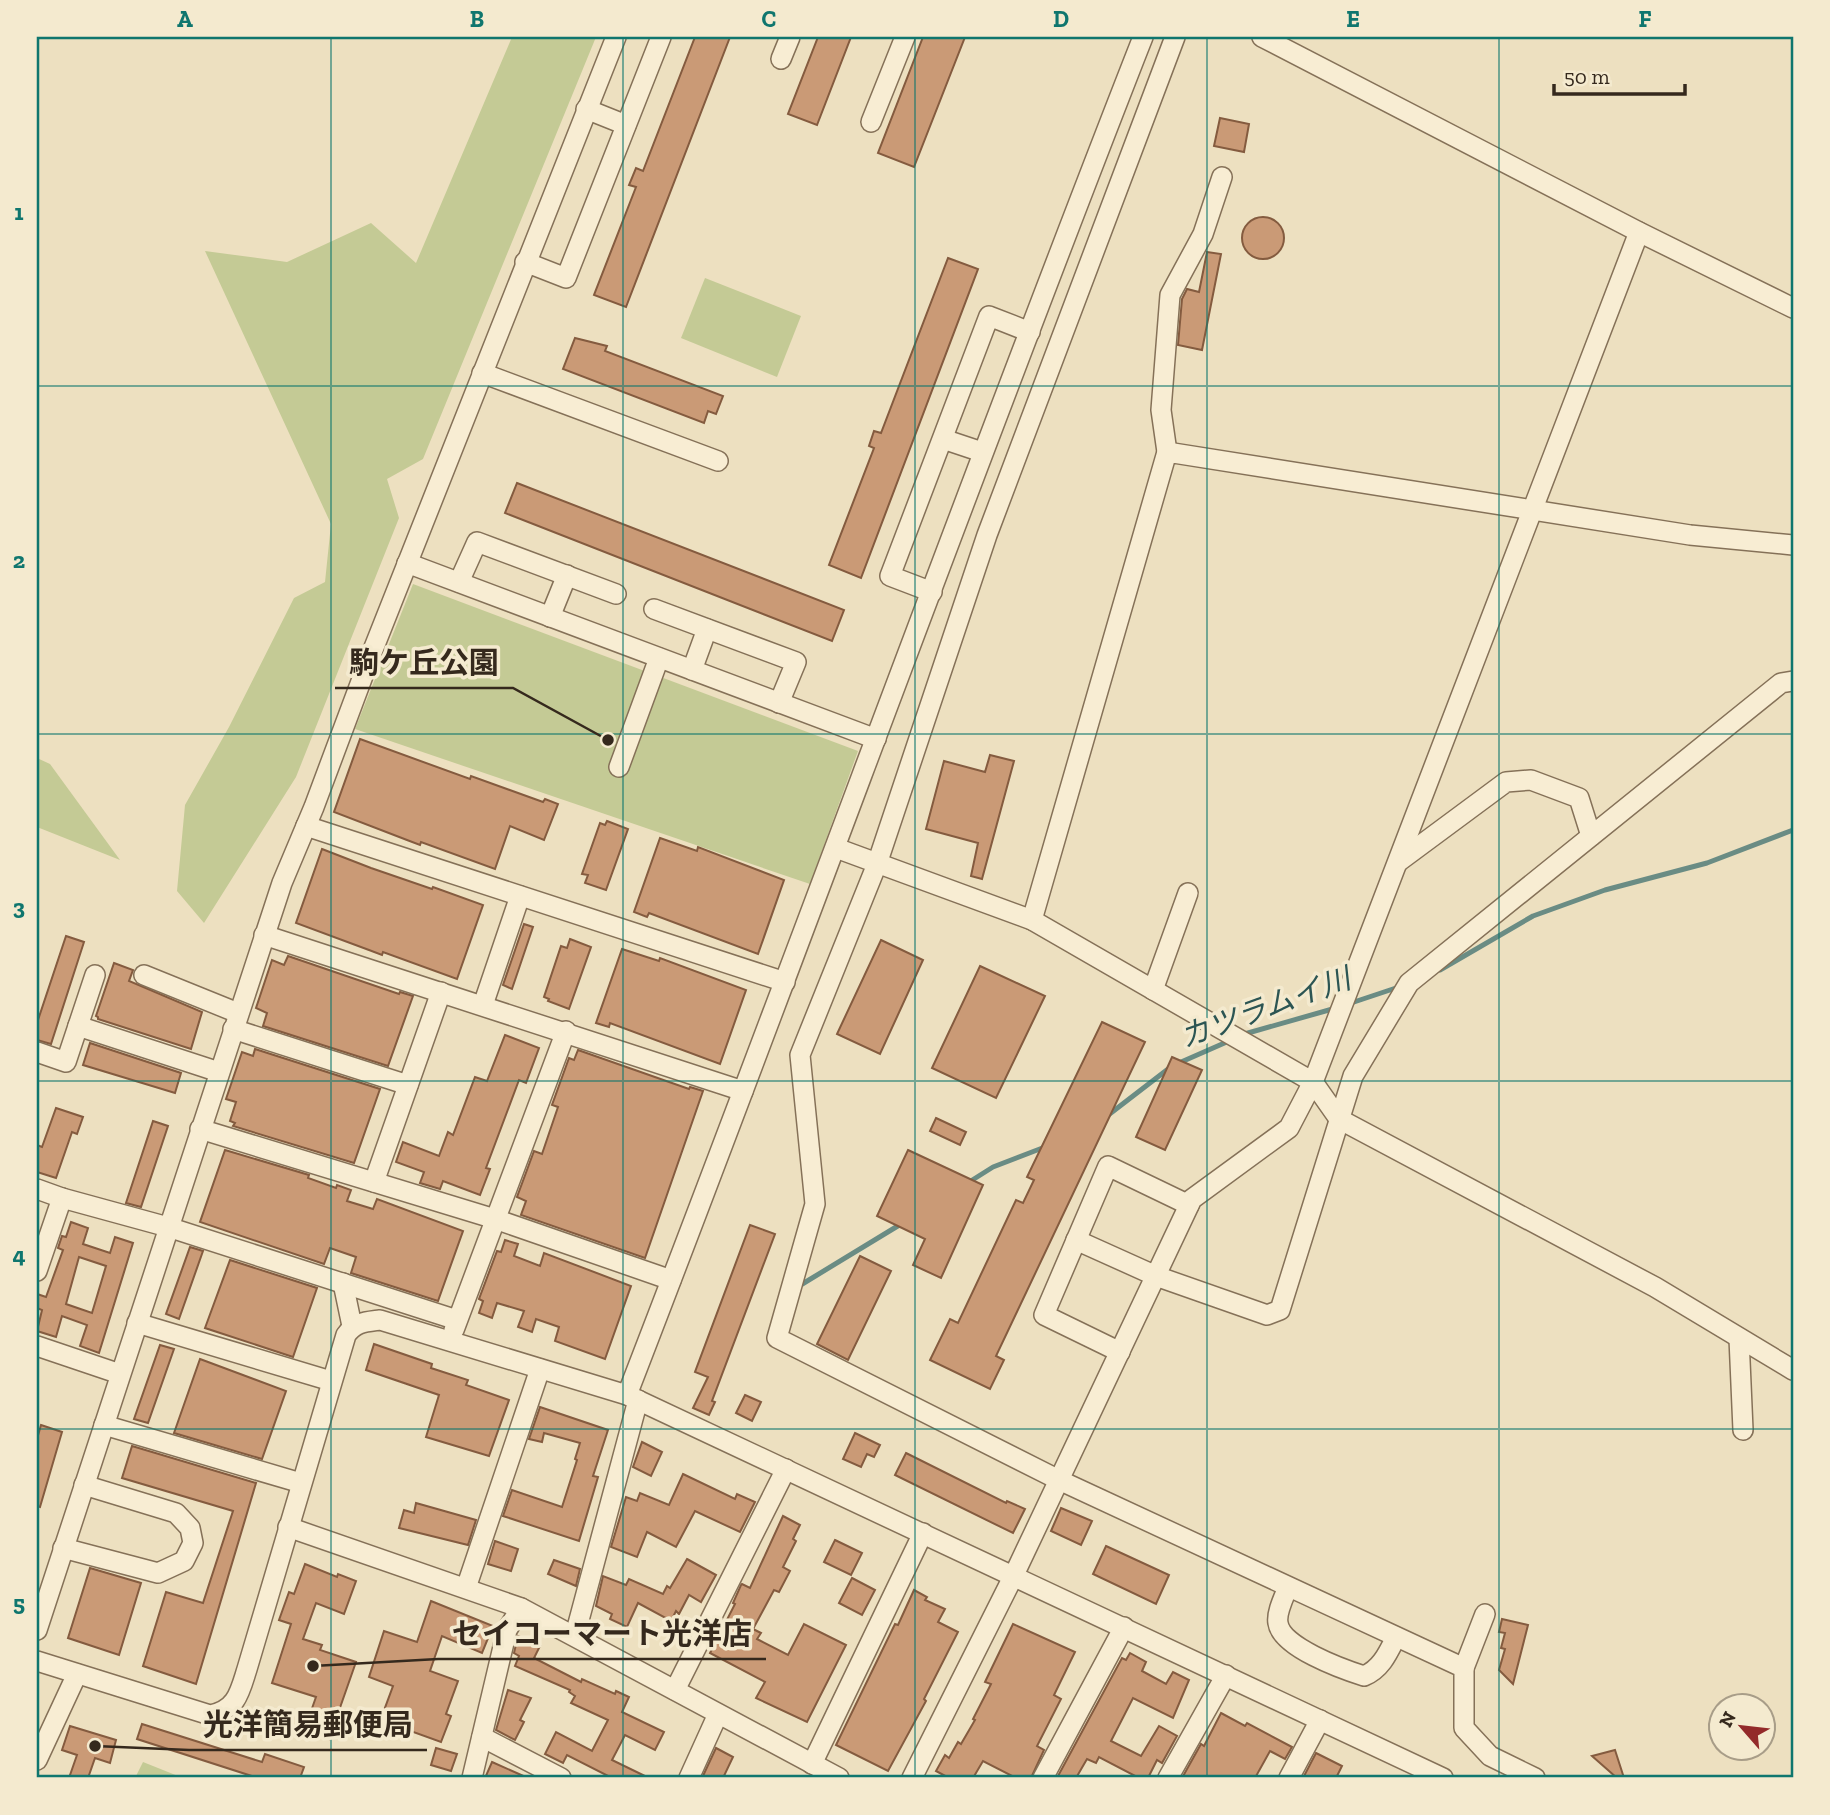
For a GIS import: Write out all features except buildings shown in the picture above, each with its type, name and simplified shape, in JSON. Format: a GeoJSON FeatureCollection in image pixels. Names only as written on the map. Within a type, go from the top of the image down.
{"type":"FeatureCollection","features":[{"type":"Feature","properties":{"kind":"street"},"geometry":{"type":"LineString","coordinates":[[37,1630],[282,883],[615,37]]}},
{"type":"Feature","properties":{"kind":"street"},"geometry":{"type":"LineString","coordinates":[[525,262],[566,278],[661,37]]}},
{"type":"Feature","properties":{"kind":"street"},"geometry":{"type":"LineString","coordinates":[[781,59],[790,37]]}},
{"type":"Feature","properties":{"kind":"street"},"geometry":{"type":"LineString","coordinates":[[871,122],[905,37]]}},
{"type":"Feature","properties":{"kind":"street"},"geometry":{"type":"LineString","coordinates":[[575,1635],[632,1398],[671,1280],[836,848],[982,453],[1143,37]]}},
{"type":"Feature","properties":{"kind":"street"},"geometry":{"type":"LineString","coordinates":[[1175,37],[987,534],[877,864],[800,1055],[815,1204],[778,1338],[1059,1480],[1464,1668]]}},
{"type":"Feature","properties":{"kind":"street"},"geometry":{"type":"LineString","coordinates":[[1262,37],[1639,232],[1793,308]]}},
{"type":"Feature","properties":{"kind":"street"},"geometry":{"type":"LineString","coordinates":[[586,109],[626,125]]}},
{"type":"Feature","properties":{"kind":"street"},"geometry":{"type":"LineString","coordinates":[[1032,920],[1167,452],[1161,410],[1170,295],[1203,234],[1222,177]]}},
{"type":"Feature","properties":{"kind":"street"},"geometry":{"type":"LineString","coordinates":[[912,1778],[1014,1575],[1192,1199],[1289,1128],[1313,1082],[1639,232]]}},
{"type":"Feature","properties":{"kind":"street"},"geometry":{"type":"LineString","coordinates":[[932,592],[890,576],[989,316],[1030,332]]}},
{"type":"Feature","properties":{"kind":"street"},"geometry":{"type":"LineString","coordinates":[[482,373],[718,461]]}},
{"type":"Feature","properties":{"kind":"street"},"geometry":{"type":"LineString","coordinates":[[943,439],[982,453]]}},
{"type":"Feature","properties":{"kind":"street"},"geometry":{"type":"LineString","coordinates":[[1167,452],[1689,535],[1793,545]]}},
{"type":"Feature","properties":{"kind":"street"},"geometry":{"type":"LineString","coordinates":[[459,582],[477,542],[616,594]]}},
{"type":"Feature","properties":{"kind":"street"},"geometry":{"type":"LineString","coordinates":[[407,563],[876,739]]}},
{"type":"Feature","properties":{"kind":"street"},"geometry":{"type":"LineString","coordinates":[[550,617],[567,575]]}},
{"type":"Feature","properties":{"kind":"street"},"geometry":{"type":"LineString","coordinates":[[654,609],[796,663],[779,703]]}},
{"type":"Feature","properties":{"kind":"street"},"geometry":{"type":"LineString","coordinates":[[692,670],[707,629]]}},
{"type":"Feature","properties":{"kind":"street"},"geometry":{"type":"LineString","coordinates":[[619,766],[659,658]]}},
{"type":"Feature","properties":{"kind":"street"},"geometry":{"type":"LineString","coordinates":[[1076,1240],[1156,1276],[1267,1315],[1280,1310],[1353,1076],[1409,983],[1781,683],[1793,681]]}},
{"type":"Feature","properties":{"kind":"street"},"geometry":{"type":"LineString","coordinates":[[1397,863],[1506,782],[1531,780],[1579,798],[1591,836]]}},
{"type":"Feature","properties":{"kind":"street"},"geometry":{"type":"LineString","coordinates":[[306,826],[785,982]]}},
{"type":"Feature","properties":{"kind":"street"},"geometry":{"type":"LineString","coordinates":[[836,848],[1032,920],[1313,1082],[1339,1119],[1655,1287],[1793,1370]]}},
{"type":"Feature","properties":{"kind":"street"},"geometry":{"type":"LineString","coordinates":[[1153,990],[1188,892]]}},
{"type":"Feature","properties":{"kind":"street"},"geometry":{"type":"LineString","coordinates":[[483,1005],[520,895]]}},
{"type":"Feature","properties":{"kind":"street"},"geometry":{"type":"LineString","coordinates":[[264,935],[566,1031],[743,1091]]}},
{"type":"Feature","properties":{"kind":"street"},"geometry":{"type":"LineString","coordinates":[[37,1052],[66,1062],[95,975]]}},
{"type":"Feature","properties":{"kind":"street"},"geometry":{"type":"LineString","coordinates":[[144,975],[235,1021],[408,1085]]}},
{"type":"Feature","properties":{"kind":"street"},"geometry":{"type":"LineString","coordinates":[[374,1182],[441,992]]}},
{"type":"Feature","properties":{"kind":"street"},"geometry":{"type":"LineString","coordinates":[[78,1026],[219,1072]]}},
{"type":"Feature","properties":{"kind":"street"},"geometry":{"type":"LineString","coordinates":[[450,1341],[566,1031]]}},
{"type":"Feature","properties":{"kind":"street"},"geometry":{"type":"LineString","coordinates":[[200,1129],[495,1219],[671,1280]]}},
{"type":"Feature","properties":{"kind":"street"},"geometry":{"type":"LineString","coordinates":[[1120,1352],[1044,1315],[1108,1166],[1189,1205]]}},
{"type":"Feature","properties":{"kind":"street"},"geometry":{"type":"LineString","coordinates":[[37,1189],[168,1227],[457,1320]]}},
{"type":"Feature","properties":{"kind":"street"},"geometry":{"type":"LineString","coordinates":[[37,1270],[62,1198]]}},
{"type":"Feature","properties":{"kind":"street"},"geometry":{"type":"LineString","coordinates":[[343,1283],[352,1326]]}},
{"type":"Feature","properties":{"kind":"street"},"geometry":{"type":"LineString","coordinates":[[37,1661],[200,1712],[222,1713],[233,1704],[240,1692],[346,1335],[352,1326],[380,1320],[632,1398],[1226,1675],[1430,1775]]}},
{"type":"Feature","properties":{"kind":"street"},"geometry":{"type":"LineString","coordinates":[[137,1322],[331,1381]]}},
{"type":"Feature","properties":{"kind":"street"},"geometry":{"type":"LineString","coordinates":[[1739,1338],[1743,1430]]}},
{"type":"Feature","properties":{"kind":"street"},"geometry":{"type":"LineString","coordinates":[[37,1346],[120,1374]]}},
{"type":"Feature","properties":{"kind":"street"},"geometry":{"type":"LineString","coordinates":[[466,1588],[540,1369]]}},
{"type":"Feature","properties":{"kind":"street"},"geometry":{"type":"LineString","coordinates":[[104,1425],[301,1483]]}},
{"type":"Feature","properties":{"kind":"street"},"geometry":{"type":"LineString","coordinates":[[675,1690],[786,1469]]}},
{"type":"Feature","properties":{"kind":"street"},"geometry":{"type":"LineString","coordinates":[[63,1548],[158,1573],[184,1561],[192,1543],[190,1528],[176,1513],[84,1485]]}},
{"type":"Feature","properties":{"kind":"street"},"geometry":{"type":"LineString","coordinates":[[289,1527],[521,1608],[839,1778]]}},
{"type":"Feature","properties":{"kind":"street"},"geometry":{"type":"LineString","coordinates":[[812,1764],[923,1533]]}},
{"type":"Feature","properties":{"kind":"street"},"geometry":{"type":"LineString","coordinates":[[1288,1587],[1277,1621],[1281,1634],[1291,1643],[1339,1666],[1364,1676],[1373,1672],[1387,1656],[1396,1637]]}},
{"type":"Feature","properties":{"kind":"street"},"geometry":{"type":"LineString","coordinates":[[472,1778],[507,1630],[521,1608]]}},
{"type":"Feature","properties":{"kind":"street"},"geometry":{"type":"LineString","coordinates":[[1485,1614],[1464,1668],[1464,1728],[1490,1756],[1535,1778]]}},
{"type":"Feature","properties":{"kind":"street"},"geometry":{"type":"LineString","coordinates":[[1043,1778],[1124,1627]]}},
{"type":"Feature","properties":{"kind":"street"},"geometry":{"type":"LineString","coordinates":[[37,1760],[78,1674]]}},
{"type":"Feature","properties":{"kind":"street"},"geometry":{"type":"LineString","coordinates":[[1168,1778],[1226,1675]]}},
{"type":"Feature","properties":{"kind":"street"},"geometry":{"type":"LineString","coordinates":[[690,1778],[718,1714]]}},
{"type":"Feature","properties":{"kind":"street"},"geometry":{"type":"LineString","coordinates":[[1289,1778],[1320,1720]]}},
{"type":"Feature","properties":{"kind":"street"},"geometry":{"type":"LineString","coordinates":[[482,1737],[561,1778]]}},
{"type":"Feature","properties":{"kind":"green space"},"geometry":{"type":"Polygon","coordinates":[[[512,37],[596,37],[423,459],[387,479],[399,518],[296,777],[204,923],[177,891],[185,805],[229,727],[294,598],[325,582],[331,524],[205,251],[287,262],[371,223],[416,263],[512,37]]]}},
{"type":"Feature","properties":{"kind":"green space"},"geometry":{"type":"Polygon","coordinates":[[[705,278],[801,316],[777,377],[681,338],[705,278]]]}},
{"type":"Feature","properties":{"kind":"green space"},"geometry":{"type":"Polygon","coordinates":[[[413,584],[858,751],[810,884],[355,729],[413,584]]]}},
{"type":"Feature","properties":{"kind":"green space"},"geometry":{"type":"Polygon","coordinates":[[[37,758],[50,764],[120,860],[37,827],[37,758]]]}},
{"type":"Feature","properties":{"kind":"green space"},"geometry":{"type":"Polygon","coordinates":[[[143,1762],[183,1778],[135,1778],[143,1762]]]}},
{"type":"Feature","properties":{"kind":"waterway","name":"カツラムイ川"},"geometry":{"type":"LineString","coordinates":[[1440,970],[1533,916],[1605,890],[1707,863],[1793,830]]}},
{"type":"Feature","properties":{"kind":"waterway","name":"カツラムイ川"},"geometry":{"type":"LineString","coordinates":[[1348,1004],[1399,987]]}},
{"type":"Feature","properties":{"kind":"waterway","name":"カツラムイ川"},"geometry":{"type":"LineString","coordinates":[[1241,1035],[1336,1008]]}},
{"type":"Feature","properties":{"kind":"waterway","name":"カツラムイ川"},"geometry":{"type":"LineString","coordinates":[[1107,1116],[1172,1066],[1229,1041]]}},
{"type":"Feature","properties":{"kind":"waterway","name":"カツラムイ川"},"geometry":{"type":"LineString","coordinates":[[966,1184],[993,1167],[1045,1147]]}},
{"type":"Feature","properties":{"kind":"waterway","name":"カツラムイ川"},"geometry":{"type":"LineString","coordinates":[[799,1286],[901,1224]]}},
{"type":"Feature","properties":{"kind":"place","name":"駒ケ丘公園"},"geometry":{"type":"Point","coordinates":[608,740]}},
{"type":"Feature","properties":{"kind":"place","name":"セイコーマート光洋店"},"geometry":{"type":"Point","coordinates":[313,1666]}},
{"type":"Feature","properties":{"kind":"place","name":"光洋簡易郵便局"},"geometry":{"type":"Point","coordinates":[95,1746]}}]}
